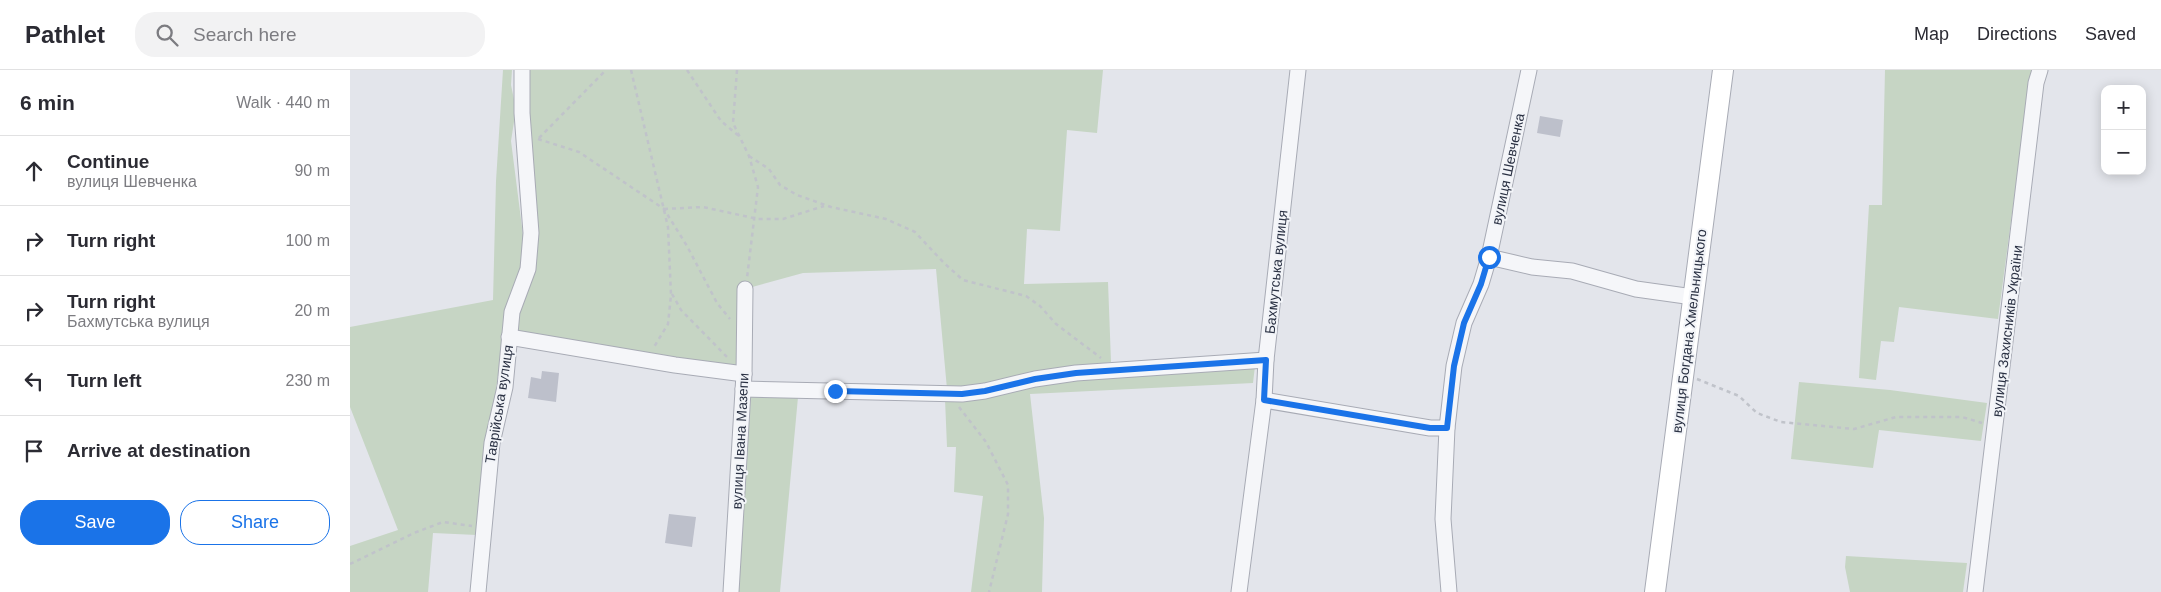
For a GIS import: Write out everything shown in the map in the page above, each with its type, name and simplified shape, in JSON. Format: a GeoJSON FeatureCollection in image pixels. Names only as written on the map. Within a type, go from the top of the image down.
{"type":"FeatureCollection","features":[{"type":"Feature","properties":{"kind":"street","name":"Таврійська вулиця"},"geometry":{"type":"LineString","coordinates":[[478,592],[492,443],[505,387],[512,312],[528,269],[531,234],[526,159],[531,138],[522,70]]}},
{"type":"Feature","properties":{"kind":"street","name":"Бахмутська вулиця"},"geometry":{"type":"LineString","coordinates":[[1239,592],[1264,400],[1266,360],[1298,70]]}},
{"type":"Feature","properties":{"kind":"street","name":"вулиця Шевченка"},"geometry":{"type":"LineString","coordinates":[[1449,592],[1443,519],[1447,428],[1454,366],[1464,323],[1481,284],[1489,257],[1529,70]]}},
{"type":"Feature","properties":{"kind":"street","name":"вулиця Богдана Хмельницького"},"geometry":{"type":"LineString","coordinates":[[1655,592],[1723,70]]}},
{"type":"Feature","properties":{"kind":"street","name":"вулиця Захисників України"},"geometry":{"type":"LineString","coordinates":[[1975,592],[2036,83],[2040,70]]}},
{"type":"Feature","properties":{"kind":"street"},"geometry":{"type":"LineString","coordinates":[[1489,257],[1532,267],[1572,271],[1636,289],[1693,297]]}},
{"type":"Feature","properties":{"kind":"street","name":"вулиця Івана Мазепи"},"geometry":{"type":"LineString","coordinates":[[731,592],[744,381],[746,289]]}},
{"type":"Feature","properties":{"kind":"street"},"geometry":{"type":"LineString","coordinates":[[510,337],[640,359],[744,381],[950,394],[985,391],[1035,379],[1076,373],[1266,360]]}},
{"type":"Feature","properties":{"kind":"street"},"geometry":{"type":"LineString","coordinates":[[1264,400],[1430,428],[1447,428]]}},
{"type":"Feature","properties":{"kind":"path"},"geometry":{"type":"LineString","coordinates":[[526,159],[531,138],[606,70]]}},
{"type":"Feature","properties":{"kind":"path"},"geometry":{"type":"LineString","coordinates":[[631,70],[668,227],[670,292],[668,324],[657,345],[640,359]]}},
{"type":"Feature","properties":{"kind":"path"},"geometry":{"type":"LineString","coordinates":[[687,70],[721,121],[741,138]]}},
{"type":"Feature","properties":{"kind":"path"},"geometry":{"type":"LineString","coordinates":[[737,70],[733,123],[749,156],[758,187],[746,289]]}},
{"type":"Feature","properties":{"kind":"path"},"geometry":{"type":"LineString","coordinates":[[531,138],[579,152],[664,209],[687,246],[717,303],[745,338]]}},
{"type":"Feature","properties":{"kind":"path"},"geometry":{"type":"LineString","coordinates":[[749,156],[769,169],[780,185],[797,195],[825,205],[886,219],[915,232],[963,280],[1026,296],[1040,306],[1056,324],[1116,370]]}},
{"type":"Feature","properties":{"kind":"path"},"geometry":{"type":"LineString","coordinates":[[664,209],[703,207],[754,218],[783,219],[825,205]]}},
{"type":"Feature","properties":{"kind":"path"},"geometry":{"type":"LineString","coordinates":[[670,292],[681,310],[744,381]]}},
{"type":"Feature","properties":{"kind":"path"},"geometry":{"type":"LineString","coordinates":[[1684,372],[1739,396],[1757,413],[1781,422],[1854,429],[1896,417],[1962,417],[1996,426]]}},
{"type":"Feature","properties":{"kind":"path"},"geometry":{"type":"LineString","coordinates":[[950,394],[986,442],[1008,485],[1008,514],[989,592]]}},
{"type":"Feature","properties":{"kind":"path"},"geometry":{"type":"LineString","coordinates":[[350,564],[414,533],[443,522],[483,528]]}},
{"type":"Feature","properties":{"kind":"green space"},"geometry":{"type":"Polygon","coordinates":[[[503,70],[512,70],[511,85],[516,109],[511,141],[524,243],[518,282],[506,314],[477,535],[433,533],[428,592],[350,592],[350,546],[398,530],[350,407],[350,327],[493,300],[496,181],[503,70]]]}},
{"type":"Feature","properties":{"kind":"green space"},"geometry":{"type":"Polygon","coordinates":[[[526,70],[1103,70],[1097,133],[1067,130],[1060,231],[1027,229],[1024,284],[1108,282],[1111,362],[1033,375],[989,386],[947,389],[936,269],[803,273],[745,289],[741,370],[514,333],[531,269],[526,70]]]}},
{"type":"Feature","properties":{"kind":"green space"},"geometry":{"type":"Polygon","coordinates":[[[1885,70],[2033,70],[2029,85],[1998,319],[1899,307],[1894,342],[1881,341],[1876,380],[1859,378],[1869,205],[1882,205],[1885,70]]]}},
{"type":"Feature","properties":{"kind":"green space"},"geometry":{"type":"Polygon","coordinates":[[[1255,366],[1253,383],[1030,394],[1044,518],[1042,592],[971,592],[983,496],[954,492],[956,447],[947,447],[945,399],[1051,381],[1255,366]]]}},
{"type":"Feature","properties":{"kind":"green space"},"geometry":{"type":"Polygon","coordinates":[[[1799,382],[1890,390],[1987,403],[1981,441],[1879,430],[1873,468],[1791,459],[1799,382]]]}},
{"type":"Feature","properties":{"kind":"green space"},"geometry":{"type":"Polygon","coordinates":[[[751,396],[798,397],[780,592],[738,592],[751,396]]]}},
{"type":"Feature","properties":{"kind":"green space"},"geometry":{"type":"Polygon","coordinates":[[[1846,556],[1967,563],[1963,592],[1850,592],[1845,567],[1846,556]]]}},
{"type":"Feature","properties":{"kind":"building"},"geometry":{"type":"Polygon","coordinates":[[[1540,116],[1563,120],[1560,137],[1537,133],[1540,116]]]}},
{"type":"Feature","properties":{"kind":"building"},"geometry":{"type":"Polygon","coordinates":[[[542,371],[559,373],[556,402],[528,398],[531,377],[541,379],[542,371]]]}},
{"type":"Feature","properties":{"kind":"building"},"geometry":{"type":"Polygon","coordinates":[[[669,514],[696,517],[692,547],[665,543],[669,514]]]}},
{"type":"Feature","properties":{"kind":"route"},"geometry":{"type":"LineString","coordinates":[[835,391],[962,394],[1004,388],[1035,379],[1076,373],[1266,360],[1264,400],[1430,428],[1447,428],[1454,366],[1464,323],[1481,284],[1489,257]]}}]}
